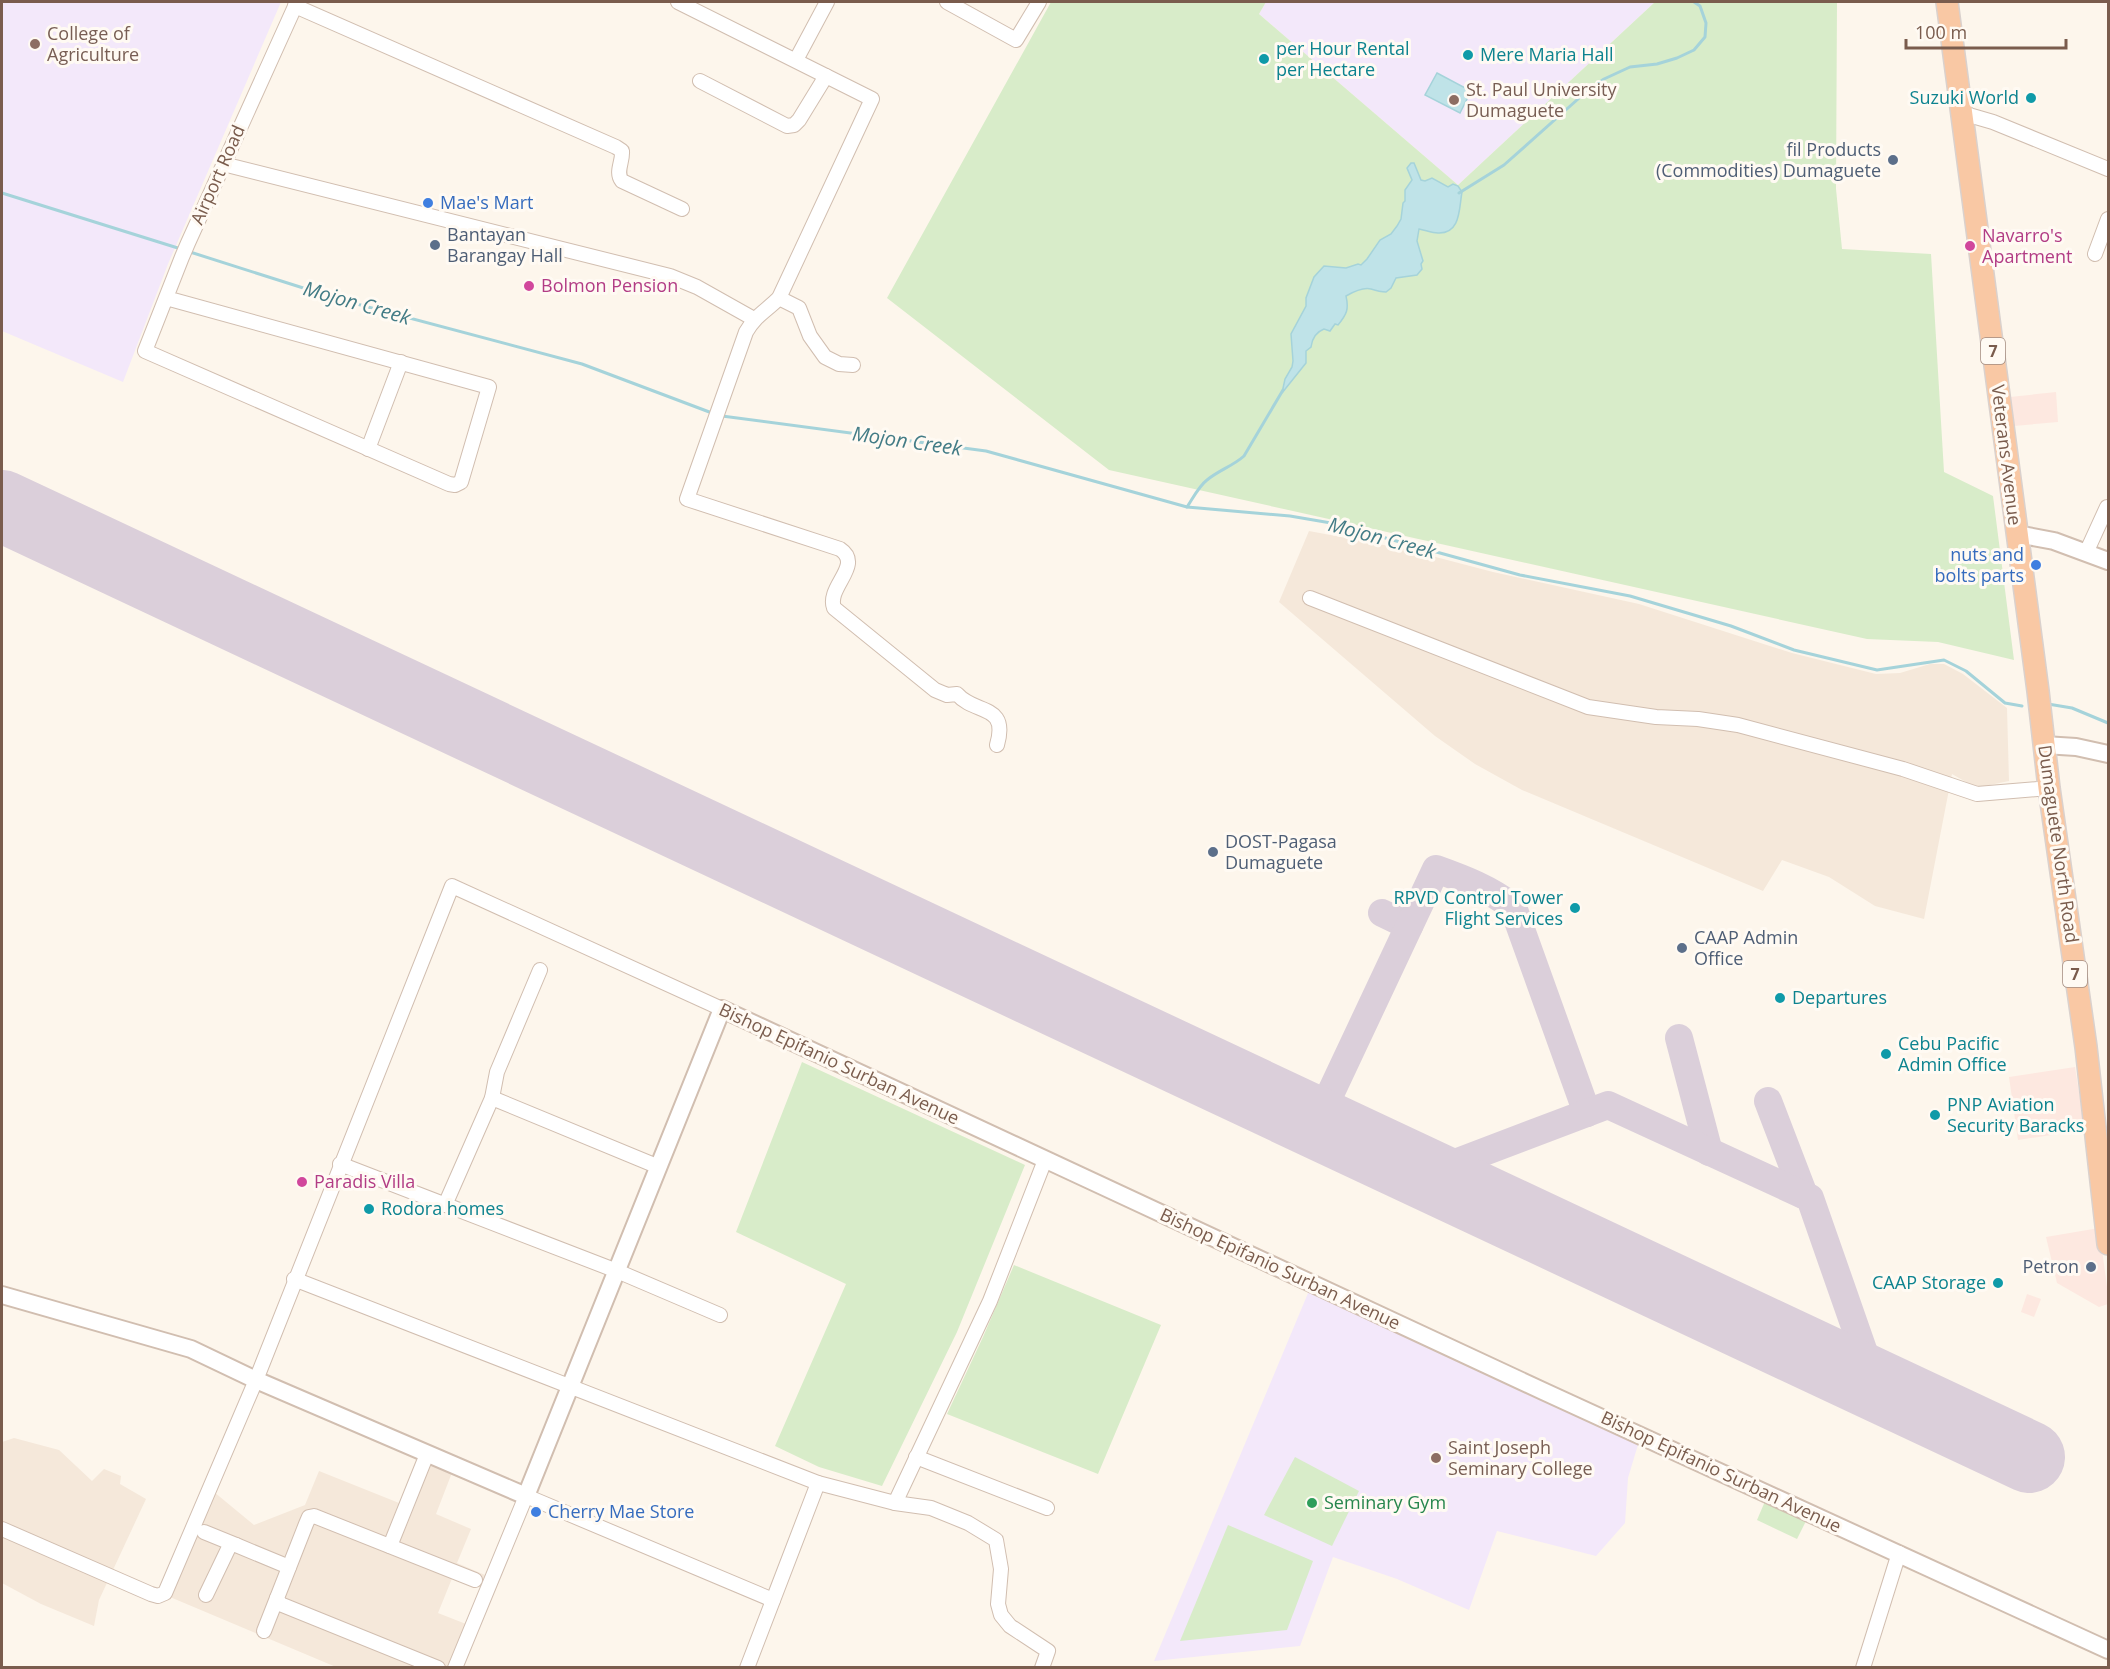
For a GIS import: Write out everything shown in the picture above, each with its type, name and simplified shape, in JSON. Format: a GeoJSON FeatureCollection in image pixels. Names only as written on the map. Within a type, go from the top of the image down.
{"type":"FeatureCollection","features":[{"type":"Feature","properties":{"kind":"highway","name":"Veterans Avenue"},"geometry":{"type":"LineString","coordinates":[[1947,2],[2039,695]]}},
{"type":"Feature","properties":{"kind":"highway","name":"Dumaguete North Road"},"geometry":{"type":"LineString","coordinates":[[2039,695],[2049,788],[2086,1047],[2102,1141],[2109,1244]]}},
{"type":"Feature","properties":{"kind":"street"},"geometry":{"type":"LineString","coordinates":[[678,2],[872,99],[779,298],[770,308],[754,319],[740,348],[687,499],[840,549],[846,553],[849,560],[848,567],[833,596],[834,608],[935,690],[947,695],[957,694],[962,700],[993,714],[998,721],[997,745]]}},
{"type":"Feature","properties":{"kind":"street"},"geometry":{"type":"LineString","coordinates":[[796,60],[827,2]]}},
{"type":"Feature","properties":{"kind":"street"},"geometry":{"type":"LineString","coordinates":[[947,2],[1016,40],[1039,2]]}},
{"type":"Feature","properties":{"kind":"street"},"geometry":{"type":"LineString","coordinates":[[296,4],[616,147],[622,151],[618,172],[618,177],[622,181],[682,209]]}},
{"type":"Feature","properties":{"kind":"street","name":"Airport Road"},"geometry":{"type":"LineString","coordinates":[[296,4],[188,243],[145,351],[368,449]]}},
{"type":"Feature","properties":{"kind":"street"},"geometry":{"type":"LineString","coordinates":[[700,81],[787,126],[794,125],[799,120],[826,76]]}},
{"type":"Feature","properties":{"kind":"street"},"geometry":{"type":"LineString","coordinates":[[1962,113],[1993,122],[2109,169]]}},
{"type":"Feature","properties":{"kind":"street"},"geometry":{"type":"LineString","coordinates":[[223,165],[670,276],[697,287],[754,319]]}},
{"type":"Feature","properties":{"kind":"street"},"geometry":{"type":"LineString","coordinates":[[2095,254],[2109,219]]}},
{"type":"Feature","properties":{"kind":"street"},"geometry":{"type":"LineString","coordinates":[[166,298],[400,362],[489,387],[461,482],[449,484],[368,449],[400,362]]}},
{"type":"Feature","properties":{"kind":"street"},"geometry":{"type":"LineString","coordinates":[[779,298],[799,308],[810,336],[825,357],[839,364],[853,365]]}},
{"type":"Feature","properties":{"kind":"street"},"geometry":{"type":"LineString","coordinates":[[2086,553],[2107,507]]}},
{"type":"Feature","properties":{"kind":"street"},"geometry":{"type":"LineString","coordinates":[[2017,534],[2054,541],[2109,561]]}},
{"type":"Feature","properties":{"kind":"street"},"geometry":{"type":"LineString","coordinates":[[1310,598],[1588,707],[1656,717],[1698,719],[1738,725],[1903,769],[1977,794],[2049,788]]}},
{"type":"Feature","properties":{"kind":"street"},"geometry":{"type":"LineString","coordinates":[[2044,745],[2076,747],[2109,754]]}},
{"type":"Feature","properties":{"kind":"street","name":"Bishop Epifanio Surban Avenue"},"geometry":{"type":"LineString","coordinates":[[340,1164],[452,886],[2109,1650]]}},
{"type":"Feature","properties":{"kind":"street"},"geometry":{"type":"LineString","coordinates":[[445,1204],[492,1098],[497,1072],[540,970]]}},
{"type":"Feature","properties":{"kind":"street"},"geometry":{"type":"LineString","coordinates":[[455,1668],[722,1009]]}},
{"type":"Feature","properties":{"kind":"street"},"geometry":{"type":"LineString","coordinates":[[492,1098],[659,1167]]}},
{"type":"Feature","properties":{"kind":"street"},"geometry":{"type":"LineString","coordinates":[[895,1503],[990,1301],[1045,1160]]}},
{"type":"Feature","properties":{"kind":"street"},"geometry":{"type":"LineString","coordinates":[[2,1529],[151,1594],[158,1596],[165,1593],[256,1380],[340,1164],[617,1271],[720,1315]]}},
{"type":"Feature","properties":{"kind":"street"},"geometry":{"type":"LineString","coordinates":[[294,1279],[818,1483],[895,1503],[931,1508],[968,1523],[996,1540],[1001,1569],[998,1604],[1001,1615],[1010,1626],[1048,1650],[1041,1668]]}},
{"type":"Feature","properties":{"kind":"street"},"geometry":{"type":"LineString","coordinates":[[2,1294],[191,1349],[256,1380],[773,1600]]}},
{"type":"Feature","properties":{"kind":"street"},"geometry":{"type":"LineString","coordinates":[[390,1546],[428,1454]]}},
{"type":"Feature","properties":{"kind":"street"},"geometry":{"type":"LineString","coordinates":[[916,1456],[1047,1508]]}},
{"type":"Feature","properties":{"kind":"street"},"geometry":{"type":"LineString","coordinates":[[747,1668],[818,1483]]}},
{"type":"Feature","properties":{"kind":"street"},"geometry":{"type":"LineString","coordinates":[[264,1631],[309,1517],[314,1516],[475,1580]]}},
{"type":"Feature","properties":{"kind":"street"},"geometry":{"type":"LineString","coordinates":[[204,1532],[289,1567]]}},
{"type":"Feature","properties":{"kind":"street"},"geometry":{"type":"LineString","coordinates":[[206,1595],[226,1549],[230,1545],[236,1545]]}},
{"type":"Feature","properties":{"kind":"street"},"geometry":{"type":"LineString","coordinates":[[1863,1668],[1899,1553]]}},
{"type":"Feature","properties":{"kind":"street"},"geometry":{"type":"LineString","coordinates":[[277,1598],[280,1604],[438,1668]]}},
{"type":"Feature","properties":{"kind":"shaded area"},"geometry":{"type":"Polygon","coordinates":[[[2,2],[281,2],[168,264],[123,382],[2,331],[2,2]]]}},
{"type":"Feature","properties":{"kind":"shaded area","name":"St. Paul University Dumaguete"},"geometry":{"type":"Polygon","coordinates":[[[1266,2],[1655,2],[1458,185],[1259,14],[1266,2]]]}},
{"type":"Feature","properties":{"kind":"shaded area"},"geometry":{"type":"Polygon","coordinates":[[[2056,392],[2058,422],[2014,426],[2010,397],[2056,392]]]}},
{"type":"Feature","properties":{"kind":"shaded area"},"geometry":{"type":"Polygon","coordinates":[[[1309,531],[1405,549],[1493,572],[1639,604],[1792,653],[1876,674],[1900,673],[1930,664],[1944,664],[1963,674],[2007,708],[2009,781],[1973,786],[1952,774],[1924,919],[1875,906],[1829,877],[1782,860],[1763,891],[1522,790],[1475,764],[1435,736],[1279,602],[1309,531]]]}},
{"type":"Feature","properties":{"kind":"shaded area"},"geometry":{"type":"Polygon","coordinates":[[[2075,1067],[2085,1130],[2018,1140],[2009,1077],[2075,1067]]]}},
{"type":"Feature","properties":{"kind":"shaded area"},"geometry":{"type":"Polygon","coordinates":[[[2099,1228],[2108,1304],[2099,1307],[2057,1283],[2046,1237],[2099,1228]]]}},
{"type":"Feature","properties":{"kind":"shaded area","name":"Saint Joseph Seminary College"},"geometry":{"type":"Polygon","coordinates":[[[1311,1286],[1640,1438],[1628,1478],[1625,1523],[1596,1556],[1497,1531],[1469,1610],[1397,1579],[1333,1557],[1300,1646],[1154,1661],[1311,1286]]]}},
{"type":"Feature","properties":{"kind":"shaded area"},"geometry":{"type":"Polygon","coordinates":[[[2027,1294],[2041,1299],[2034,1317],[2021,1312],[2027,1294]]]}},
{"type":"Feature","properties":{"kind":"shaded area"},"geometry":{"type":"Polygon","coordinates":[[[14,1438],[59,1450],[92,1481],[104,1469],[121,1476],[120,1484],[146,1499],[99,1600],[94,1626],[41,1604],[2,1583],[2,1442],[14,1438]]]}},
{"type":"Feature","properties":{"kind":"shaded area"},"geometry":{"type":"Polygon","coordinates":[[[418,1455],[453,1470],[436,1514],[471,1529],[457,1563],[485,1575],[480,1587],[453,1576],[438,1613],[466,1624],[447,1667],[336,1667],[170,1597],[214,1492],[254,1525],[305,1505],[319,1471],[399,1503],[418,1455]]]}},
{"type":"Feature","properties":{"kind":"green space"},"geometry":{"type":"Polygon","coordinates":[[[1051,2],[1266,2],[1259,14],[1458,185],[1655,2],[1837,2],[1836,189],[1842,249],[1931,254],[1944,472],[1993,496],[2014,660],[1938,642],[1867,639],[1109,470],[887,298],[1051,2]]]}},
{"type":"Feature","properties":{"kind":"green space"},"geometry":{"type":"Polygon","coordinates":[[[802,1062],[1025,1165],[957,1332],[882,1486],[819,1467],[775,1446],[846,1284],[736,1232],[802,1062]]]}},
{"type":"Feature","properties":{"kind":"green space"},"geometry":{"type":"Polygon","coordinates":[[[1014,1265],[1161,1325],[1098,1474],[947,1414],[1014,1265]]]}},
{"type":"Feature","properties":{"kind":"green space","name":"Seminary Gym"},"geometry":{"type":"Polygon","coordinates":[[[1295,1457],[1359,1491],[1332,1546],[1264,1515],[1295,1457]]]}},
{"type":"Feature","properties":{"kind":"green space"},"geometry":{"type":"Polygon","coordinates":[[[1766,1499],[1807,1519],[1797,1539],[1757,1520],[1766,1499]]]}},
{"type":"Feature","properties":{"kind":"green space"},"geometry":{"type":"Polygon","coordinates":[[[1228,1525],[1313,1561],[1287,1630],[1180,1641],[1228,1525]]]}},
{"type":"Feature","properties":{"kind":"water"},"geometry":{"type":"Polygon","coordinates":[[[1437,73],[1471,91],[1460,113],[1425,95],[1437,73]]]}},
{"type":"Feature","properties":{"kind":"water"},"geometry":{"type":"Polygon","coordinates":[[[1414,163],[1421,180],[1432,178],[1448,187],[1453,184],[1458,186],[1462,192],[1455,225],[1446,232],[1436,233],[1419,229],[1417,241],[1423,261],[1422,269],[1417,275],[1396,278],[1386,292],[1365,289],[1346,296],[1347,308],[1343,318],[1330,331],[1324,329],[1317,334],[1311,347],[1306,351],[1306,363],[1282,393],[1293,361],[1291,334],[1306,306],[1306,298],[1314,277],[1324,266],[1346,268],[1361,265],[1380,240],[1391,234],[1401,219],[1405,190],[1412,180],[1407,168],[1414,163]]]}},
{"type":"Feature","properties":{"kind":"waterway"},"geometry":{"type":"LineString","coordinates":[[1459,193],[1504,165],[1587,91],[1604,79],[1630,67],[1657,64],[1694,50],[1705,37],[1706,23],[1700,6],[1694,2]]}},
{"type":"Feature","properties":{"kind":"waterway","name":"Mojon Creek"},"geometry":{"type":"LineString","coordinates":[[2,193],[181,249]]}},
{"type":"Feature","properties":{"kind":"waterway","name":"Mojon Creek"},"geometry":{"type":"LineString","coordinates":[[190,252],[338,299],[582,364],[712,413]]}},
{"type":"Feature","properties":{"kind":"waterway"},"geometry":{"type":"LineString","coordinates":[[1187,507],[1204,483],[1244,456],[1283,390]]}},
{"type":"Feature","properties":{"kind":"waterway","name":"Mojon Creek"},"geometry":{"type":"LineString","coordinates":[[722,416],[986,451],[1187,507],[1290,516],[1331,523],[1520,575],[1630,596],[1731,626],[1794,650],[1877,670],[1944,660],[1966,671],[2005,703],[2022,706]]}},
{"type":"Feature","properties":{"kind":"waterway","name":"Mojon Creek"},"geometry":{"type":"LineString","coordinates":[[2048,704],[2072,708],[2108,723]]}},
{"type":"Feature","properties":{"kind":"taxiway"},"geometry":{"type":"LineString","coordinates":[[1317,1122],[1436,869],[1486,890],[1513,907],[1587,1113]]}},
{"type":"Feature","properties":{"kind":"taxiway"},"geometry":{"type":"LineString","coordinates":[[1382,913],[1409,926]]}},
{"type":"Feature","properties":{"kind":"taxiway"},"geometry":{"type":"LineString","coordinates":[[1679,1038],[1709,1152]]}},
{"type":"Feature","properties":{"kind":"taxiway"},"geometry":{"type":"LineString","coordinates":[[1768,1101],[1804,1195]]}},
{"type":"Feature","properties":{"kind":"taxiway"},"geometry":{"type":"LineString","coordinates":[[1426,1174],[1608,1105],[1810,1198],[1875,1384]]}},
{"type":"Feature","properties":{"kind":"runway"},"geometry":{"type":"LineString","coordinates":[[2,506],[2029,1457]]}},
{"type":"Feature","properties":{"kind":"place","name":"College of Agriculture"},"geometry":{"type":"Point","coordinates":[35,44]}},
{"type":"Feature","properties":{"kind":"place","name":"Mere Maria Hall"},"geometry":{"type":"Point","coordinates":[1468,55]}},
{"type":"Feature","properties":{"kind":"place","name":"per Hour Rental per Hectare"},"geometry":{"type":"Point","coordinates":[1264,59]}},
{"type":"Feature","properties":{"kind":"place","name":"Suzuki World"},"geometry":{"type":"Point","coordinates":[2031,98]}},
{"type":"Feature","properties":{"kind":"place","name":"St. Paul University Dumaguete"},"geometry":{"type":"Point","coordinates":[1454,100]}},
{"type":"Feature","properties":{"kind":"place","name":"fil Products (Commodities) Dumaguete"},"geometry":{"type":"Point","coordinates":[1893,160]}},
{"type":"Feature","properties":{"kind":"place","name":"Mae's Mart"},"geometry":{"type":"Point","coordinates":[428,203]}},
{"type":"Feature","properties":{"kind":"place","name":"Bantayan Barangay Hall"},"geometry":{"type":"Point","coordinates":[435,245]}},
{"type":"Feature","properties":{"kind":"place","name":"Navarro's Apartment"},"geometry":{"type":"Point","coordinates":[1970,246]}},
{"type":"Feature","properties":{"kind":"place","name":"Bolmon Pension"},"geometry":{"type":"Point","coordinates":[529,286]}},
{"type":"Feature","properties":{"kind":"place","name":"nuts and bolts parts"},"geometry":{"type":"Point","coordinates":[2036,565]}},
{"type":"Feature","properties":{"kind":"place","name":"DOST-Pagasa Dumaguete"},"geometry":{"type":"Point","coordinates":[1213,852]}},
{"type":"Feature","properties":{"kind":"place","name":"RPVD Control Tower Flight Services"},"geometry":{"type":"Point","coordinates":[1575,908]}},
{"type":"Feature","properties":{"kind":"place","name":"CAAP Admin Office"},"geometry":{"type":"Point","coordinates":[1682,948]}},
{"type":"Feature","properties":{"kind":"place","name":"Departures"},"geometry":{"type":"Point","coordinates":[1780,998]}},
{"type":"Feature","properties":{"kind":"place","name":"Cebu Pacific Admin Office"},"geometry":{"type":"Point","coordinates":[1886,1054]}},
{"type":"Feature","properties":{"kind":"place","name":"PNP Aviation Security Baracks"},"geometry":{"type":"Point","coordinates":[1935,1115]}},
{"type":"Feature","properties":{"kind":"place","name":"Paradis Villa"},"geometry":{"type":"Point","coordinates":[302,1182]}},
{"type":"Feature","properties":{"kind":"place","name":"Rodora homes"},"geometry":{"type":"Point","coordinates":[369,1209]}},
{"type":"Feature","properties":{"kind":"place","name":"Petron"},"geometry":{"type":"Point","coordinates":[2091,1267]}},
{"type":"Feature","properties":{"kind":"place","name":"CAAP Storage"},"geometry":{"type":"Point","coordinates":[1998,1283]}},
{"type":"Feature","properties":{"kind":"place","name":"Saint Joseph Seminary College"},"geometry":{"type":"Point","coordinates":[1436,1458]}},
{"type":"Feature","properties":{"kind":"place","name":"Seminary Gym"},"geometry":{"type":"Point","coordinates":[1312,1503]}},
{"type":"Feature","properties":{"kind":"place","name":"Cherry Mae Store"},"geometry":{"type":"Point","coordinates":[536,1512]}}]}
